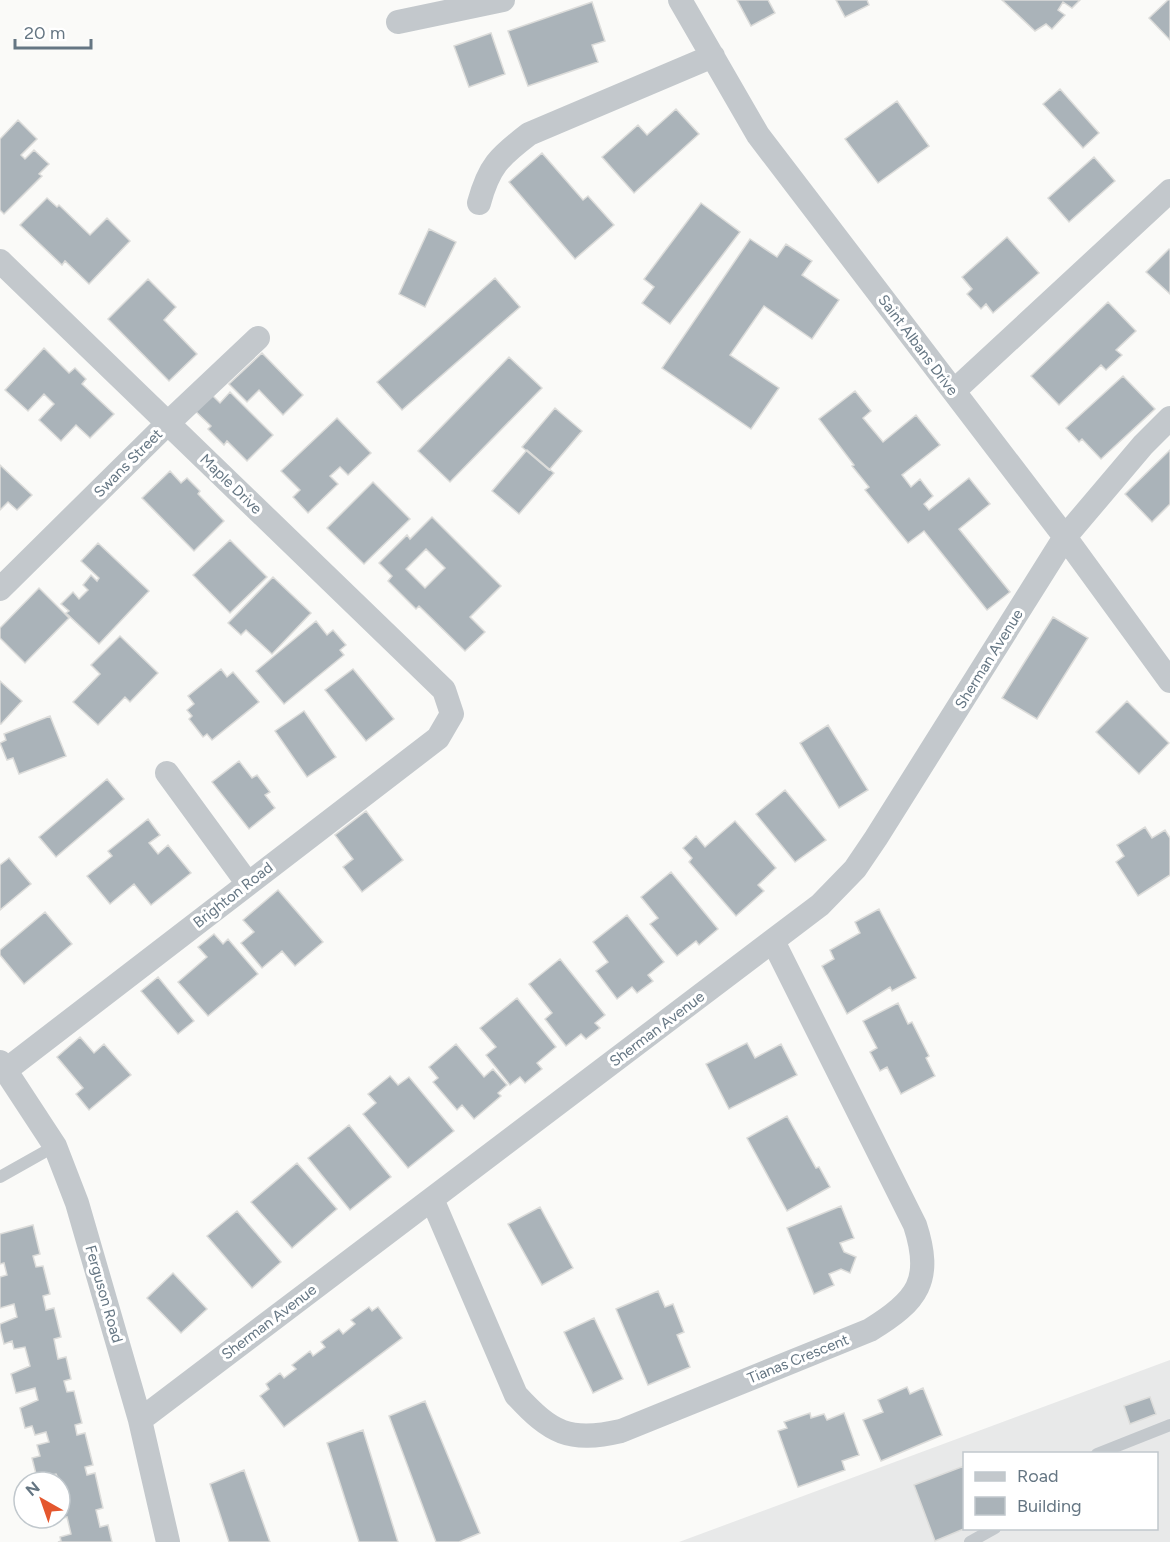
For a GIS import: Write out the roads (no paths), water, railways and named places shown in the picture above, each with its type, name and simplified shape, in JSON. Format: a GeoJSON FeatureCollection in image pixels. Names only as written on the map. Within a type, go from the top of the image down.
{"type":"FeatureCollection","features":[{"type":"Feature","properties":{"kind":"street"},"geometry":{"type":"LineString","coordinates":[[398,22],[503,0]]}},
{"type":"Feature","properties":{"kind":"street","name":"Saint Albans Drive"},"geometry":{"type":"LineString","coordinates":[[680,0],[758,135],[1065,537],[1170,681]]}},
{"type":"Feature","properties":{"kind":"street"},"geometry":{"type":"LineString","coordinates":[[479,203],[486,176],[505,152],[529,134],[713,56]]}},
{"type":"Feature","properties":{"kind":"street"},"geometry":{"type":"LineString","coordinates":[[954,391],[1170,191]]}},
{"type":"Feature","properties":{"kind":"street","name":"Maple Drive"},"geometry":{"type":"LineString","coordinates":[[0,261],[444,690],[452,714]]}},
{"type":"Feature","properties":{"kind":"street","name":"Swans Street"},"geometry":{"type":"LineString","coordinates":[[0,589],[168,423],[258,338]]}},
{"type":"Feature","properties":{"kind":"street","name":"Sherman Avenue"},"geometry":{"type":"LineString","coordinates":[[140,1420],[820,905],[855,869],[1065,537],[1143,445],[1170,418]]}},
{"type":"Feature","properties":{"kind":"street","name":"Brighton Road"},"geometry":{"type":"LineString","coordinates":[[3,1066],[248,884],[438,738],[452,714]]}},
{"type":"Feature","properties":{"kind":"street"},"geometry":{"type":"LineString","coordinates":[[167,773],[248,884]]}},
{"type":"Feature","properties":{"kind":"street","name":"Tianas Crescent"},"geometry":{"type":"LineString","coordinates":[[432,1199],[503,1371],[516,1395],[534,1415],[564,1434],[592,1438],[621,1431],[870,1330],[895,1315],[914,1296],[924,1274],[923,1250],[915,1225],[773,941]]}},
{"type":"Feature","properties":{"kind":"street","name":"Ferguson Road"},"geometry":{"type":"LineString","coordinates":[[3,1066],[55,1146],[77,1203],[140,1420],[168,1542]]}},
{"type":"Feature","properties":{"kind":"lane"},"geometry":{"type":"LineString","coordinates":[[0,1177],[55,1146]]}},
{"type":"Feature","properties":{"kind":"lane"},"geometry":{"type":"LineString","coordinates":[[1102,1452],[1170,1425]]}},
{"type":"Feature","properties":{"kind":"lane"},"geometry":{"type":"LineString","coordinates":[[970,1542],[991,1530]]}}]}
